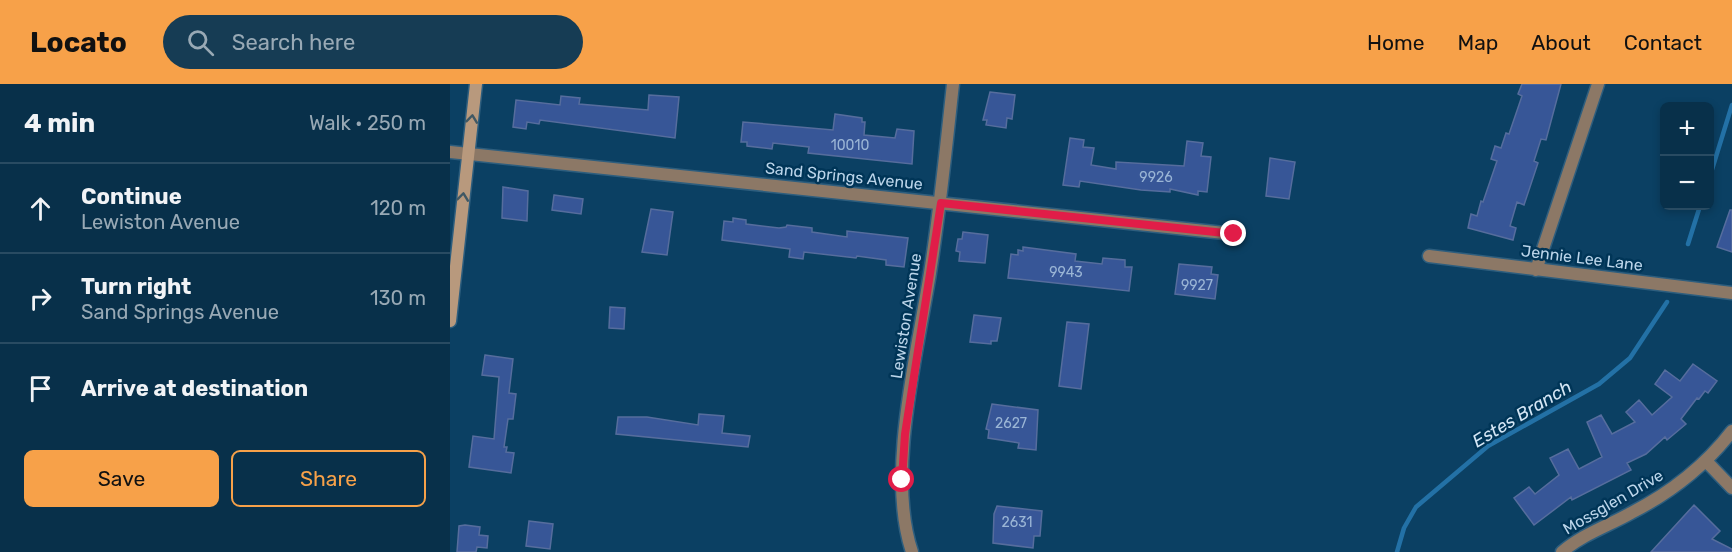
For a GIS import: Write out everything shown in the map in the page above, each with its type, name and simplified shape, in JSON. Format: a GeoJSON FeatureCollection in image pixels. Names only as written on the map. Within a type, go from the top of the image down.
{"type":"FeatureCollection","features":[{"type":"Feature","properties":{"kind":"main road"},"geometry":{"type":"LineString","coordinates":[[450,321],[476,84]]}},
{"type":"Feature","properties":{"kind":"street","name":"Lewiston Avenue"},"geometry":{"type":"LineString","coordinates":[[912,552],[904,515],[902,480],[905,434],[941,203],[953,84]]}},
{"type":"Feature","properties":{"kind":"street"},"geometry":{"type":"LineString","coordinates":[[1536,270],[1598,84]]}},
{"type":"Feature","properties":{"kind":"street","name":"Sand Springs Avenue"},"geometry":{"type":"LineString","coordinates":[[450,152],[1234,234]]}},
{"type":"Feature","properties":{"kind":"street","name":"Jennie Lee Lane"},"geometry":{"type":"LineString","coordinates":[[1429,256],[1732,293]]}},
{"type":"Feature","properties":{"kind":"street","name":"Mossglen Drive"},"geometry":{"type":"LineString","coordinates":[[1562,552],[1589,533],[1631,514],[1669,490],[1706,461],[1732,431]]}},
{"type":"Feature","properties":{"kind":"street"},"geometry":{"type":"LineString","coordinates":[[1706,461],[1732,488]]}},
{"type":"Feature","properties":{"kind":"building"},"geometry":{"type":"Polygon","coordinates":[[[1522,84],[1561,84],[1546,140],[1541,139],[1534,161],[1538,163],[1524,205],[1517,202],[1510,226],[1516,228],[1513,240],[1468,228],[1471,214],[1477,216],[1497,161],[1491,159],[1495,146],[1501,148],[1506,133],[1509,134],[1522,96],[1518,94],[1522,84]]]}},
{"type":"Feature","properties":{"kind":"building"},"geometry":{"type":"Polygon","coordinates":[[[990,92],[1015,95],[1012,119],[1007,118],[1006,128],[986,125],[987,120],[983,120],[990,92]]]}},
{"type":"Feature","properties":{"kind":"building"},"geometry":{"type":"Polygon","coordinates":[[[649,95],[679,97],[675,138],[540,120],[539,124],[527,122],[526,129],[513,127],[516,100],[560,105],[561,96],[580,98],[579,104],[648,110],[649,95]]]}},
{"type":"Feature","properties":{"kind":"building"},"geometry":{"type":"Polygon","coordinates":[[[835,114],[862,118],[862,122],[865,122],[864,135],[895,138],[897,129],[914,131],[912,164],[808,153],[809,147],[773,143],[772,149],[747,146],[747,142],[741,142],[743,122],[833,130],[835,114]]]}},
{"type":"Feature","properties":{"kind":"building"},"geometry":{"type":"Polygon","coordinates":[[[1070,138],[1084,140],[1083,147],[1094,148],[1091,165],[1116,169],[1116,162],[1184,166],[1187,141],[1203,143],[1201,156],[1211,157],[1207,192],[1198,191],[1198,195],[1170,189],[1170,192],[1141,190],[1080,181],[1079,187],[1063,185],[1070,138]]]}},
{"type":"Feature","properties":{"kind":"building"},"geometry":{"type":"Polygon","coordinates":[[[1270,158],[1295,162],[1289,199],[1266,196],[1270,158]]]}},
{"type":"Feature","properties":{"kind":"building"},"geometry":{"type":"Polygon","coordinates":[[[503,187],[528,191],[527,221],[502,218],[503,187]]]}},
{"type":"Feature","properties":{"kind":"building"},"geometry":{"type":"Polygon","coordinates":[[[554,195],[583,199],[581,214],[552,210],[554,195]]]}},
{"type":"Feature","properties":{"kind":"building"},"geometry":{"type":"Polygon","coordinates":[[[651,209],[673,212],[667,255],[642,252],[651,209]]]}},
{"type":"Feature","properties":{"kind":"building"},"geometry":{"type":"Polygon","coordinates":[[[1730,210],[1732,210],[1732,252],[1717,247],[1730,210]]]}},
{"type":"Feature","properties":{"kind":"building"},"geometry":{"type":"Polygon","coordinates":[[[733,218],[746,220],[746,224],[779,228],[787,225],[812,228],[812,232],[847,237],[847,231],[908,238],[904,267],[886,265],[886,260],[857,256],[856,258],[804,252],[803,259],[789,257],[790,249],[722,240],[724,221],[733,222],[733,218]]]}},
{"type":"Feature","properties":{"kind":"building"},"geometry":{"type":"Polygon","coordinates":[[[963,232],[988,235],[985,263],[959,261],[960,252],[956,251],[958,239],[962,239],[963,232]]]}},
{"type":"Feature","properties":{"kind":"building"},"geometry":{"type":"Polygon","coordinates":[[[1023,247],[1076,254],[1075,261],[1102,264],[1103,258],[1125,260],[1125,267],[1132,267],[1129,291],[1008,278],[1011,254],[1018,255],[1018,250],[1023,251],[1023,247]]]}},
{"type":"Feature","properties":{"kind":"building"},"geometry":{"type":"Polygon","coordinates":[[[1179,264],[1212,267],[1211,274],[1218,275],[1215,299],[1175,294],[1179,264]]]}},
{"type":"Feature","properties":{"kind":"building"},"geometry":{"type":"Polygon","coordinates":[[[610,307],[625,308],[624,329],[609,328],[610,307]]]}},
{"type":"Feature","properties":{"kind":"building"},"geometry":{"type":"Polygon","coordinates":[[[974,315],[1001,318],[997,341],[991,341],[991,344],[970,342],[974,315]]]}},
{"type":"Feature","properties":{"kind":"building"},"geometry":{"type":"Polygon","coordinates":[[[1067,322],[1089,324],[1081,389],[1059,386],[1067,322]]]}},
{"type":"Feature","properties":{"kind":"building"},"geometry":{"type":"Polygon","coordinates":[[[485,355],[513,359],[509,393],[516,394],[513,419],[508,419],[504,447],[507,447],[506,452],[514,453],[511,473],[469,467],[473,436],[494,439],[499,377],[482,375],[485,355]]]}},
{"type":"Feature","properties":{"kind":"building"},"geometry":{"type":"Polygon","coordinates":[[[1693,364],[1717,381],[1708,393],[1705,391],[1699,399],[1697,398],[1681,419],[1686,424],[1667,440],[1665,437],[1646,454],[1627,463],[1631,470],[1572,500],[1571,497],[1534,525],[1514,498],[1529,487],[1535,494],[1559,475],[1550,458],[1568,449],[1579,469],[1602,457],[1587,422],[1601,415],[1612,434],[1635,422],[1626,412],[1639,400],[1652,415],[1672,397],[1655,384],[1665,370],[1680,381],[1693,364]]]}},
{"type":"Feature","properties":{"kind":"building"},"geometry":{"type":"Polygon","coordinates":[[[992,404],[1038,410],[1036,450],[1018,448],[1019,443],[988,438],[989,430],[986,429],[992,404]]]}},
{"type":"Feature","properties":{"kind":"building"},"geometry":{"type":"Polygon","coordinates":[[[699,414],[724,416],[722,433],[750,436],[748,447],[616,434],[618,417],[647,417],[698,425],[699,414]]]}},
{"type":"Feature","properties":{"kind":"building"},"geometry":{"type":"Polygon","coordinates":[[[1694,505],[1720,531],[1712,539],[1732,549],[1732,552],[1651,552],[1694,505]]]}},
{"type":"Feature","properties":{"kind":"building"},"geometry":{"type":"Polygon","coordinates":[[[997,506],[1042,511],[1040,536],[1034,536],[1033,548],[993,543],[994,514],[997,506]]]}},
{"type":"Feature","properties":{"kind":"building"},"geometry":{"type":"Polygon","coordinates":[[[529,521],[553,524],[550,549],[526,546],[529,521]]]}},
{"type":"Feature","properties":{"kind":"building"},"geometry":{"type":"Polygon","coordinates":[[[459,526],[480,527],[479,535],[488,536],[487,548],[477,547],[476,552],[457,552],[459,526]]]}},
{"type":"Feature","properties":{"kind":"waterway","name":"Estes Branch"},"geometry":{"type":"LineString","coordinates":[[1714,163],[1732,105]]}},
{"type":"Feature","properties":{"kind":"waterway","name":"Estes Branch"},"geometry":{"type":"LineString","coordinates":[[1688,244],[1699,210]]}},
{"type":"Feature","properties":{"kind":"waterway","name":"Estes Branch"},"geometry":{"type":"LineString","coordinates":[[1397,552],[1404,528],[1416,507],[1488,446],[1599,384],[1630,358],[1667,302]]}},
{"type":"Feature","properties":{"kind":"route"},"geometry":{"type":"LineString","coordinates":[[902,480],[905,434],[941,203],[1234,234]]}}]}
